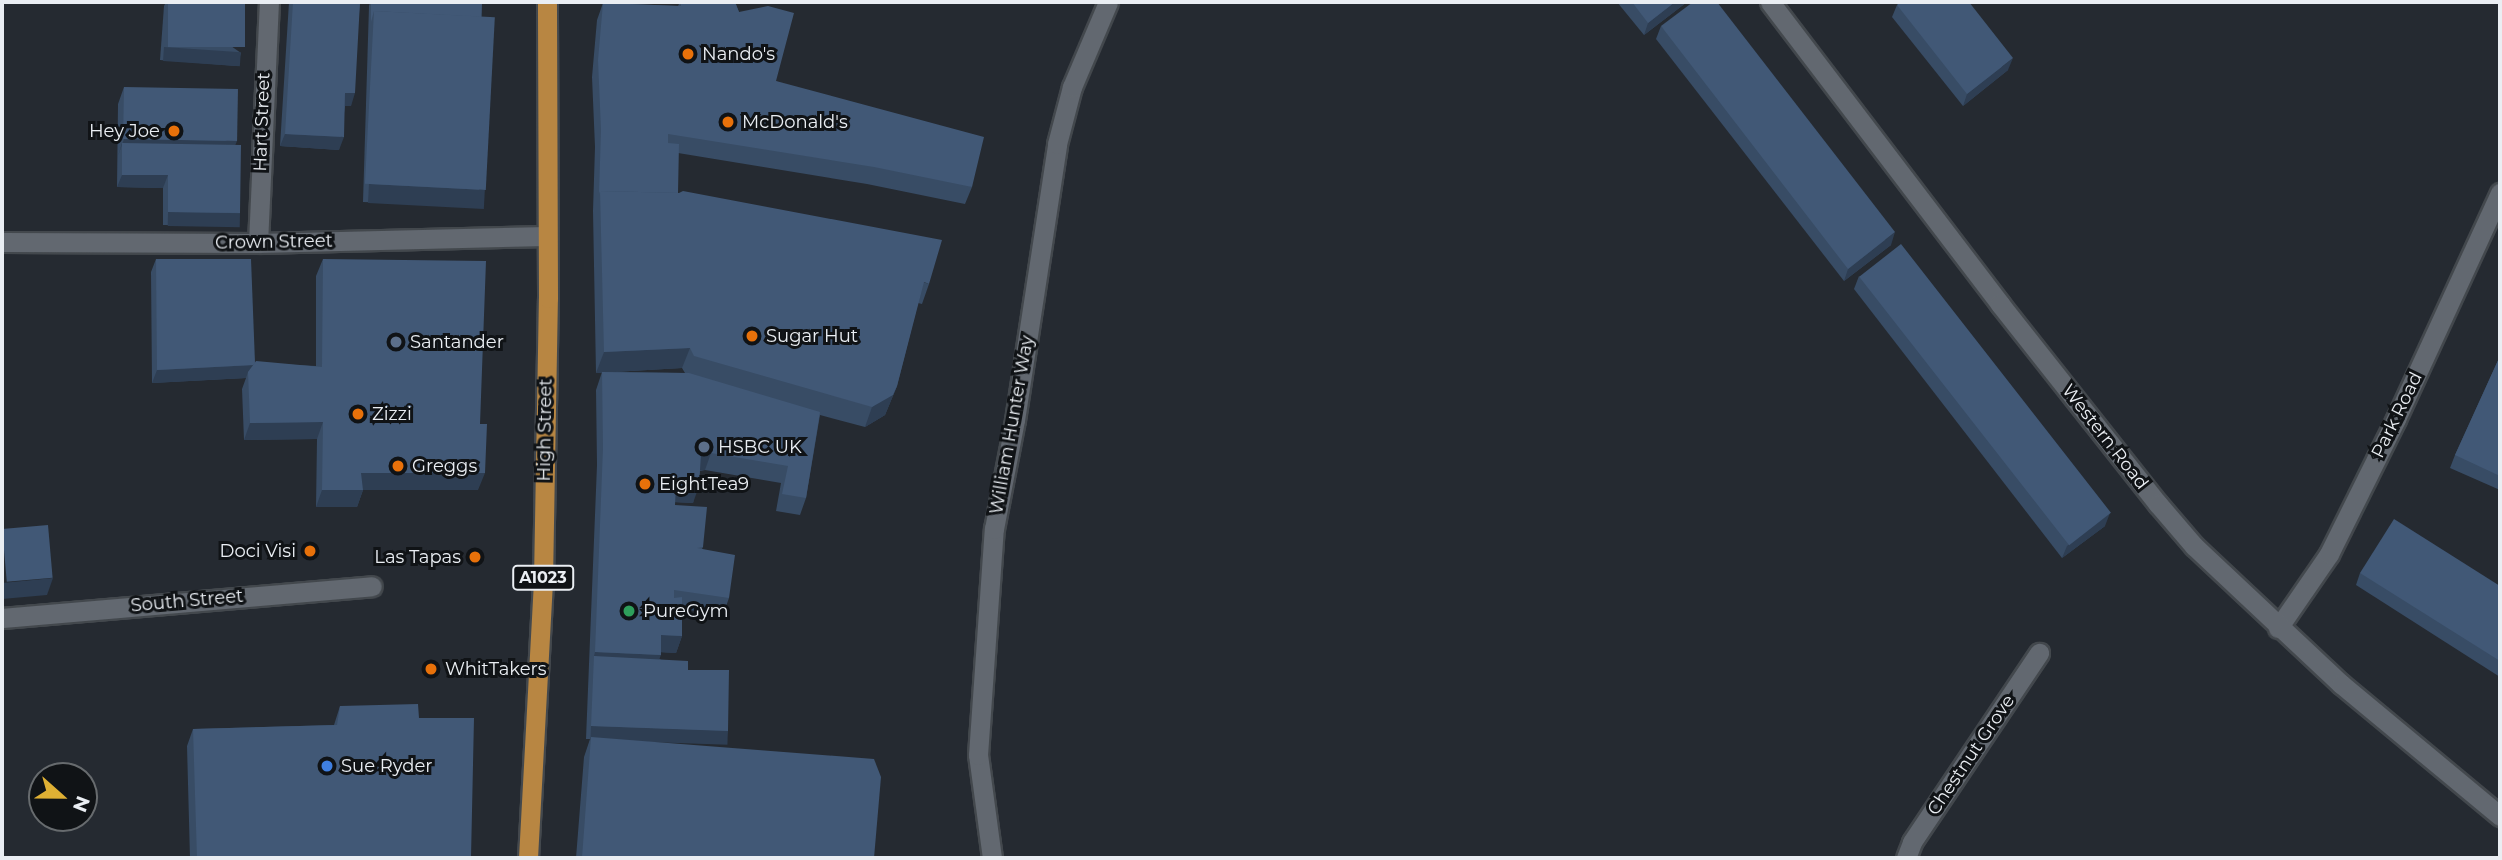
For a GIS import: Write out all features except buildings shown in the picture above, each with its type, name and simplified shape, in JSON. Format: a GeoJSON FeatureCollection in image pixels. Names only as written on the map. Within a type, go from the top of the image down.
{"type":"FeatureCollection","features":[{"type":"Feature","properties":{"kind":"main road","name":"High Street"},"geometry":{"type":"LineString","coordinates":[[528,858],[543,580],[547,2]]}},
{"type":"Feature","properties":{"kind":"street","name":"Hart Street"},"geometry":{"type":"LineString","coordinates":[[258,243],[269,2]]}},
{"type":"Feature","properties":{"kind":"street","name":"William Hunter Way"},"geometry":{"type":"LineString","coordinates":[[992,858],[978,755],[994,529],[1015,420],[1057,144],[1072,87],[1108,2]]}},
{"type":"Feature","properties":{"kind":"street","name":"Western Road"},"geometry":{"type":"LineString","coordinates":[[1770,2],[2158,504],[2194,546],[2278,628],[2500,816]]}},
{"type":"Feature","properties":{"kind":"street","name":"Park Road"},"geometry":{"type":"LineString","coordinates":[[2278,628],[2329,554],[2396,419],[2500,193]]}},
{"type":"Feature","properties":{"kind":"street","name":"Crown Street"},"geometry":{"type":"LineString","coordinates":[[2,242],[258,243],[547,236]]}},
{"type":"Feature","properties":{"kind":"street","name":"South Street"},"geometry":{"type":"LineString","coordinates":[[2,618],[372,586]]}},
{"type":"Feature","properties":{"kind":"street","name":"Chestnut Grove"},"geometry":{"type":"LineString","coordinates":[[1906,858],[1913,842],[2039,653]]}},
{"type":"Feature","properties":{"kind":"place","name":"Nando's"},"geometry":{"type":"Point","coordinates":[688,54]}},
{"type":"Feature","properties":{"kind":"place","name":"McDonald's"},"geometry":{"type":"Point","coordinates":[728,122]}},
{"type":"Feature","properties":{"kind":"place","name":"Hey Joe"},"geometry":{"type":"Point","coordinates":[174,131]}},
{"type":"Feature","properties":{"kind":"place","name":"Sugar Hut"},"geometry":{"type":"Point","coordinates":[752,336]}},
{"type":"Feature","properties":{"kind":"place","name":"Santander"},"geometry":{"type":"Point","coordinates":[396,342]}},
{"type":"Feature","properties":{"kind":"place","name":"Zizzi"},"geometry":{"type":"Point","coordinates":[358,414]}},
{"type":"Feature","properties":{"kind":"place","name":"HSBC UK"},"geometry":{"type":"Point","coordinates":[704,447]}},
{"type":"Feature","properties":{"kind":"place","name":"Greggs"},"geometry":{"type":"Point","coordinates":[398,466]}},
{"type":"Feature","properties":{"kind":"place","name":"EightTea9"},"geometry":{"type":"Point","coordinates":[645,484]}},
{"type":"Feature","properties":{"kind":"place","name":"Doci Visi"},"geometry":{"type":"Point","coordinates":[310,551]}},
{"type":"Feature","properties":{"kind":"place","name":"Las Tapas"},"geometry":{"type":"Point","coordinates":[475,557]}},
{"type":"Feature","properties":{"kind":"place","name":"PureGym"},"geometry":{"type":"Point","coordinates":[629,611]}},
{"type":"Feature","properties":{"kind":"place","name":"WhitTakers"},"geometry":{"type":"Point","coordinates":[431,669]}},
{"type":"Feature","properties":{"kind":"place","name":"Sue Ryder"},"geometry":{"type":"Point","coordinates":[327,766]}}]}
